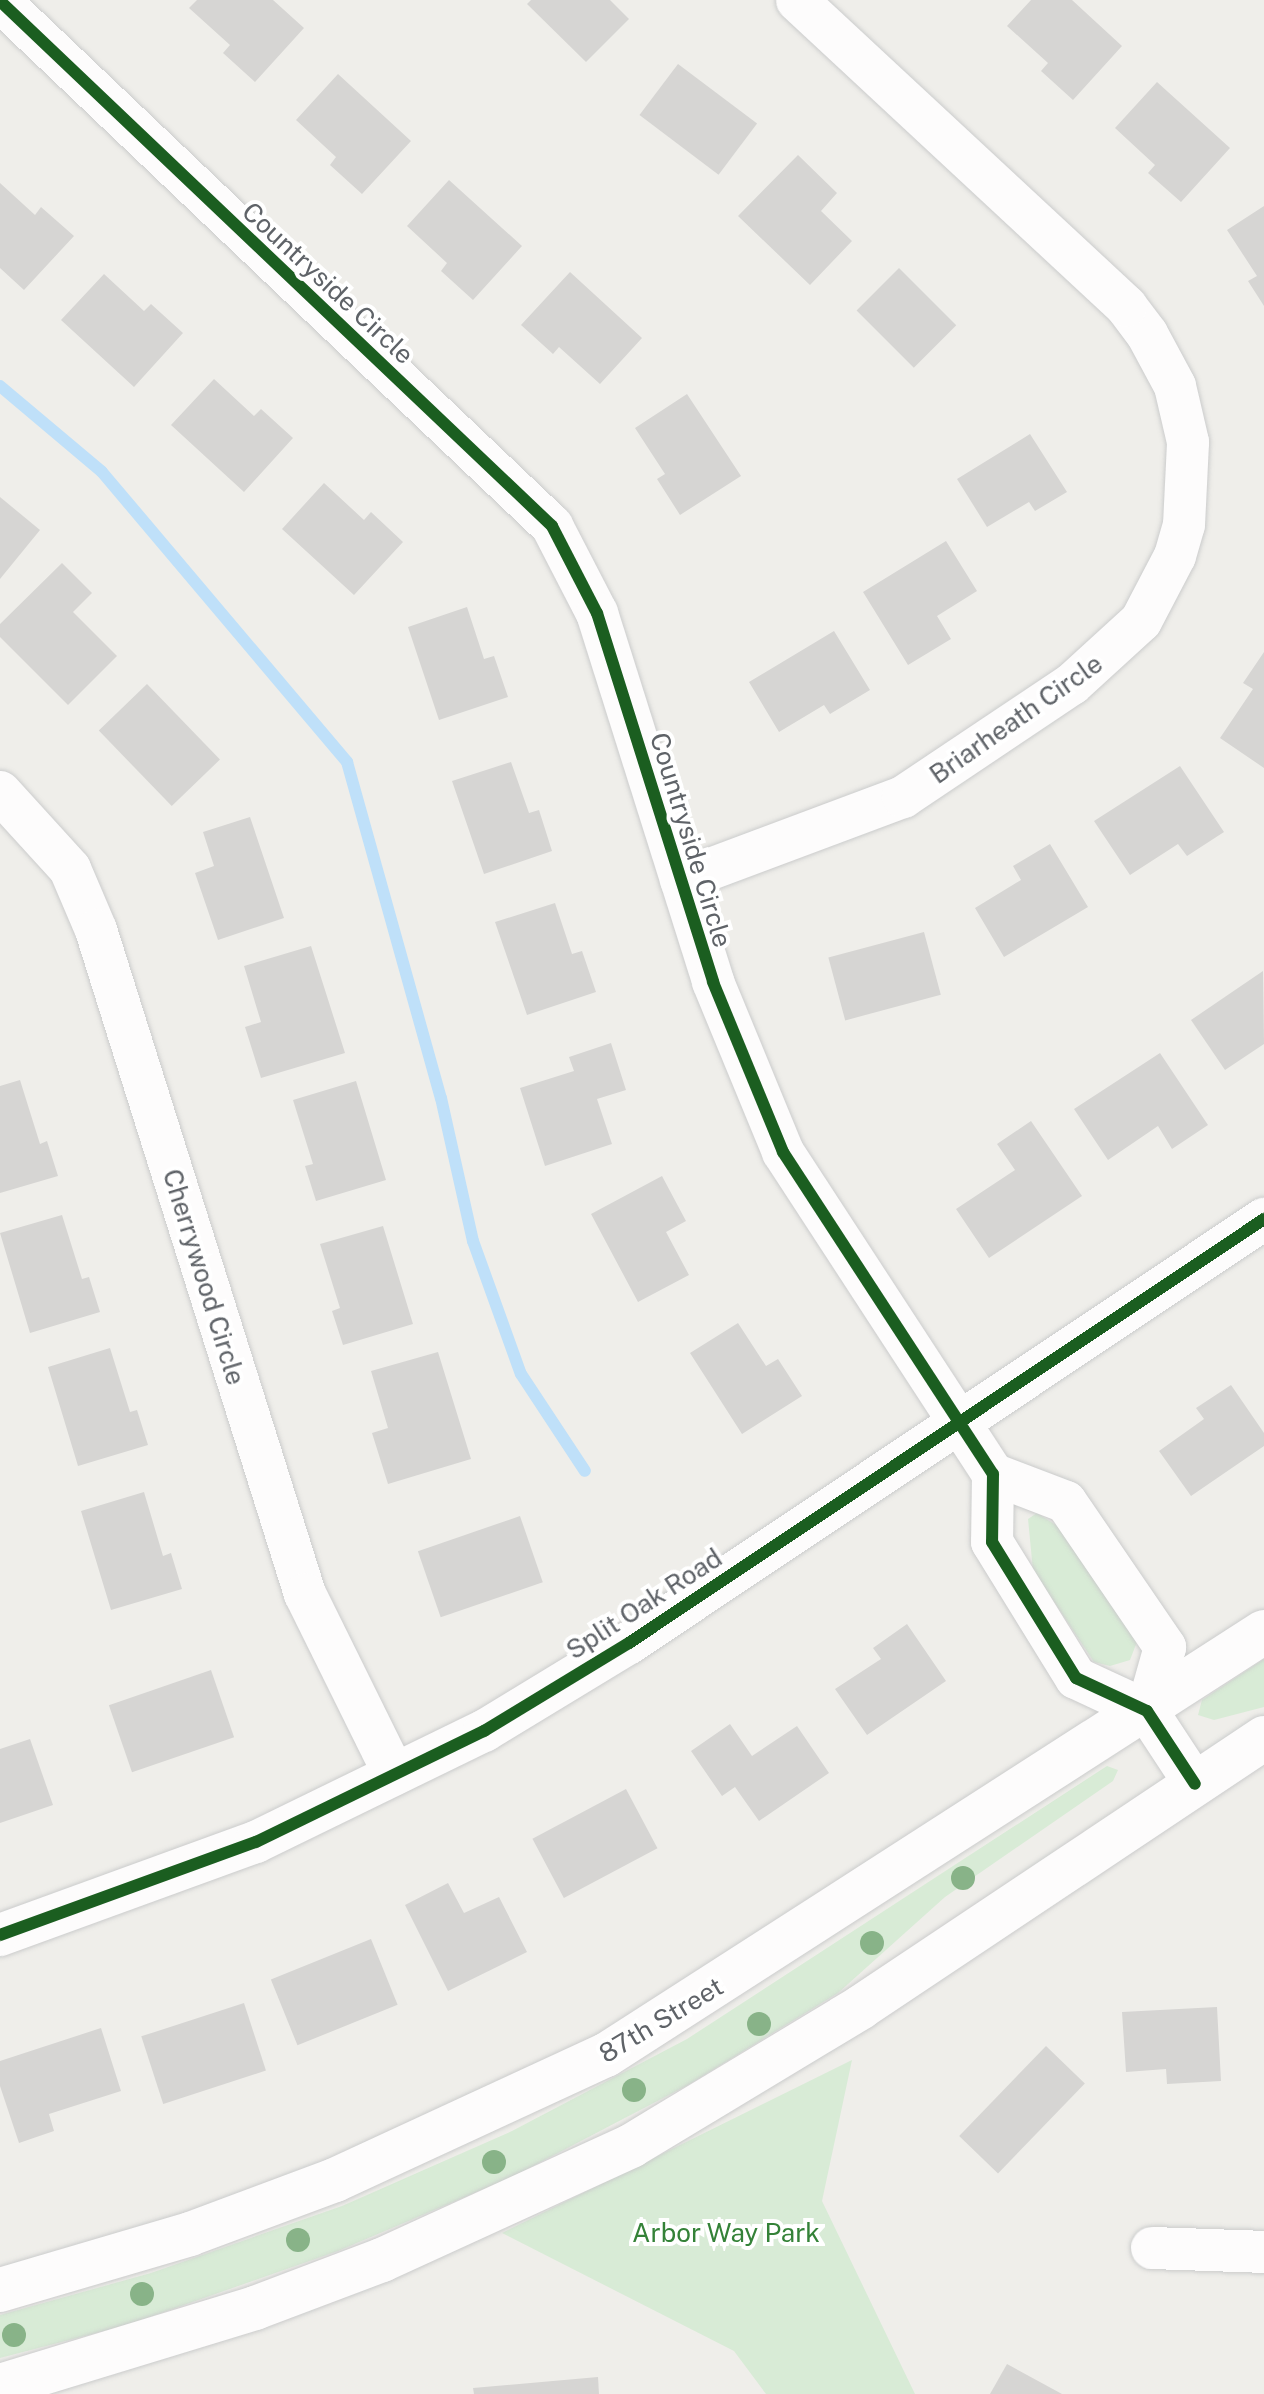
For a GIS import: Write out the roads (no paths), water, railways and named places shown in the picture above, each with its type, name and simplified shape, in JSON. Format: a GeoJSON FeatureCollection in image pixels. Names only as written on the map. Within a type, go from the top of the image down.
{"type":"FeatureCollection","features":[{"type":"Feature","properties":{"kind":"street","name":"Briarheath Circle"},"geometry":{"type":"LineString","coordinates":[[681,880],[903,797],[1072,684],[1141,621],[1175,556],[1184,525],[1188,442],[1175,386],[1147,334],[1126,306],[797,0]]}},
{"type":"Feature","properties":{"kind":"street","name":"Countryside Circle"},"geometry":{"type":"LineString","coordinates":[[0,1],[552,526],[597,613],[744,1069],[783,1152],[993,1474]]}},
{"type":"Feature","properties":{"kind":"street","name":"Cherrywood Circle"},"geometry":{"type":"LineString","coordinates":[[0,792],[70,869],[96,930],[305,1594],[394,1774]]}},
{"type":"Feature","properties":{"kind":"street","name":"Split Oak Road"},"geometry":{"type":"LineString","coordinates":[[0,1935],[256,1842],[484,1731],[629,1643],[1264,1219]]}},
{"type":"Feature","properties":{"kind":"street"},"geometry":{"type":"LineString","coordinates":[[1147,1711],[1165,1647],[1066,1502],[993,1474],[992,1542],[1076,1678],[1147,1711],[1195,1784]]}},
{"type":"Feature","properties":{"kind":"street","name":"87th Street"},"geometry":{"type":"LineString","coordinates":[[0,2290],[190,2234],[335,2180],[606,2055],[1147,1711],[1264,1632]]}},
{"type":"Feature","properties":{"kind":"street"},"geometry":{"type":"LineString","coordinates":[[0,2386],[241,2313],[368,2266],[631,2146],[861,2007],[1264,1738]]}},
{"type":"Feature","properties":{"kind":"street"},"geometry":{"type":"LineString","coordinates":[[1152,2248],[1264,2252]]}},
{"type":"Feature","properties":{"kind":"waterway"},"geometry":{"type":"LineString","coordinates":[[0,386],[102,472],[347,762],[441,1098],[473,1241],[521,1374],[585,1471]]}},
{"type":"Feature","properties":{"kind":"park label","name":"Arbor Way Park"},"geometry":{"type":"Point","coordinates":[726,2233]}}]}
